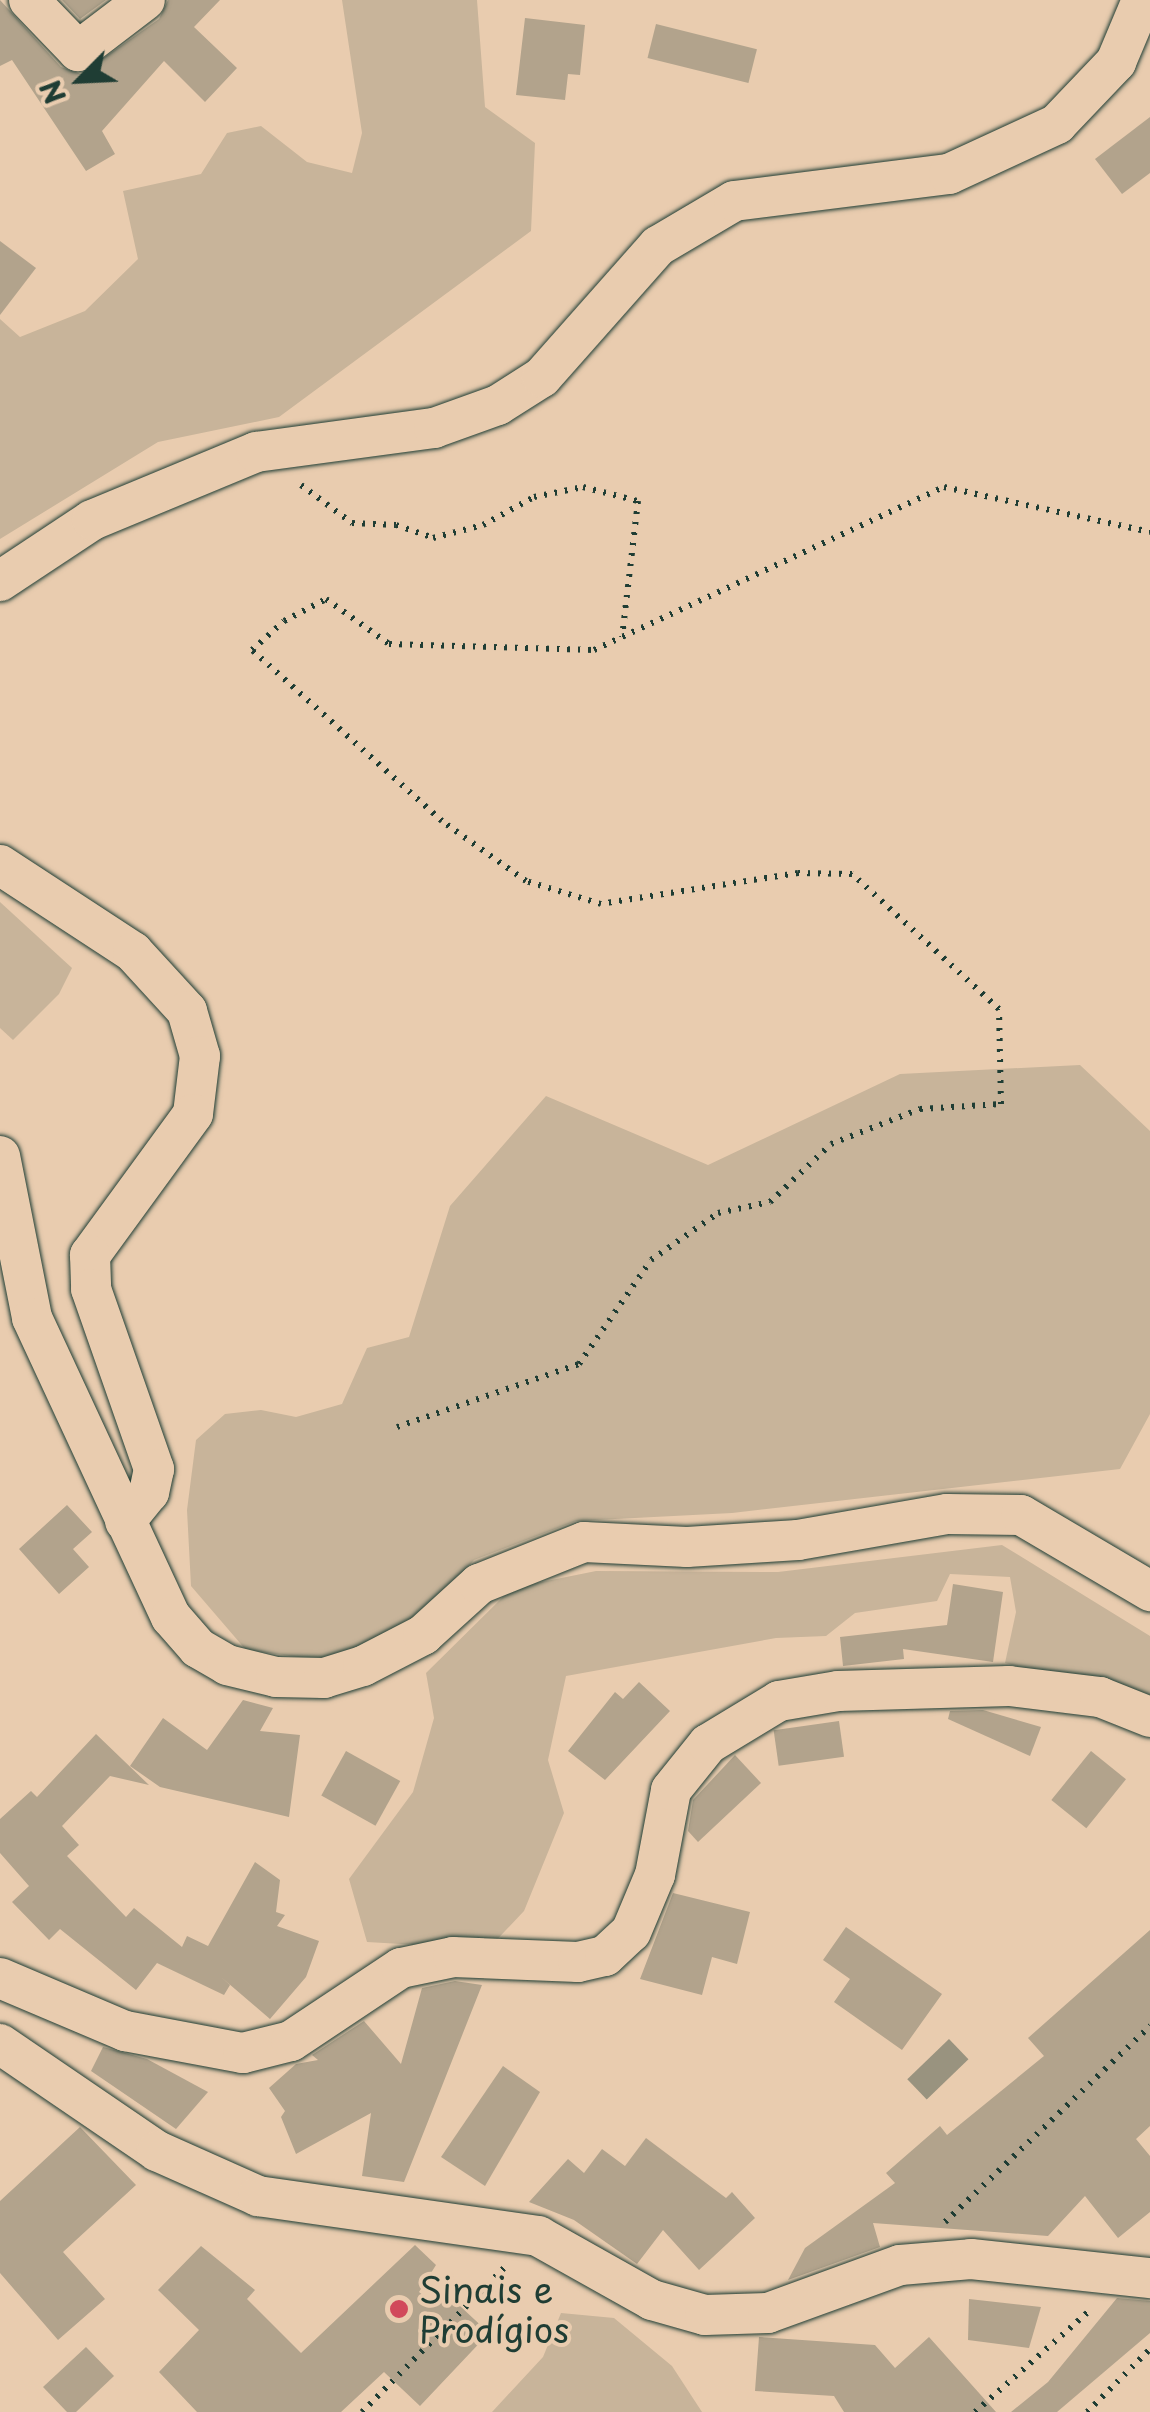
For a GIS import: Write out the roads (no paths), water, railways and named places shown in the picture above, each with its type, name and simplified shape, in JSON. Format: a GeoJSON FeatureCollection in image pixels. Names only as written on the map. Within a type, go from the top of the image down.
{"type":"FeatureCollection","features":[{"type":"Feature","properties":{"kind":"street"},"geometry":{"type":"LineString","coordinates":[[29,0],[78,51],[145,0]]}},
{"type":"Feature","properties":{"kind":"street"},"geometry":{"type":"LineString","coordinates":[[0,581],[92,520],[256,452],[434,428],[498,405],[542,377],[658,246],[734,201],[950,174],[1056,124],[1116,62],[1142,0]]}},
{"type":"Feature","properties":{"kind":"street"},"geometry":{"type":"LineString","coordinates":[[0,865],[132,952],[187,1011],[200,1056],[193,1114],[142,1176],[90,1255],[91,1289],[154,1469],[149,1492],[124,1522]]}},
{"type":"Feature","properties":{"kind":"street"},"geometry":{"type":"LineString","coordinates":[[0,1156],[32,1318],[171,1616],[198,1648],[226,1666],[276,1677],[324,1678],[363,1666],[423,1635],[479,1584],[529,1559],[584,1542],[687,1547],[798,1540],[947,1514],[1020,1515],[1150,1590]]}},
{"type":"Feature","properties":{"kind":"street"},"geometry":{"type":"LineString","coordinates":[[0,1978],[125,2030],[197,2048],[259,2049],[292,2042],[401,1968],[453,1956],[578,1962],[605,1956],[631,1932],[654,1875],[671,1790],[708,1744],[779,1701],[838,1690],[1010,1686],[1100,1698],[1150,1718]]}},
{"type":"Feature","properties":{"kind":"street"},"geometry":{"type":"LineString","coordinates":[[0,2044],[157,2151],[258,2196],[538,2236],[652,2300],[705,2315],[768,2313],[900,2265],[971,2259],[1140,2275]]}},
{"type":"Feature","properties":{"kind":"place","name":"Sinais e Prodígios"},"geometry":{"type":"Point","coordinates":[399,2309]}}]}
